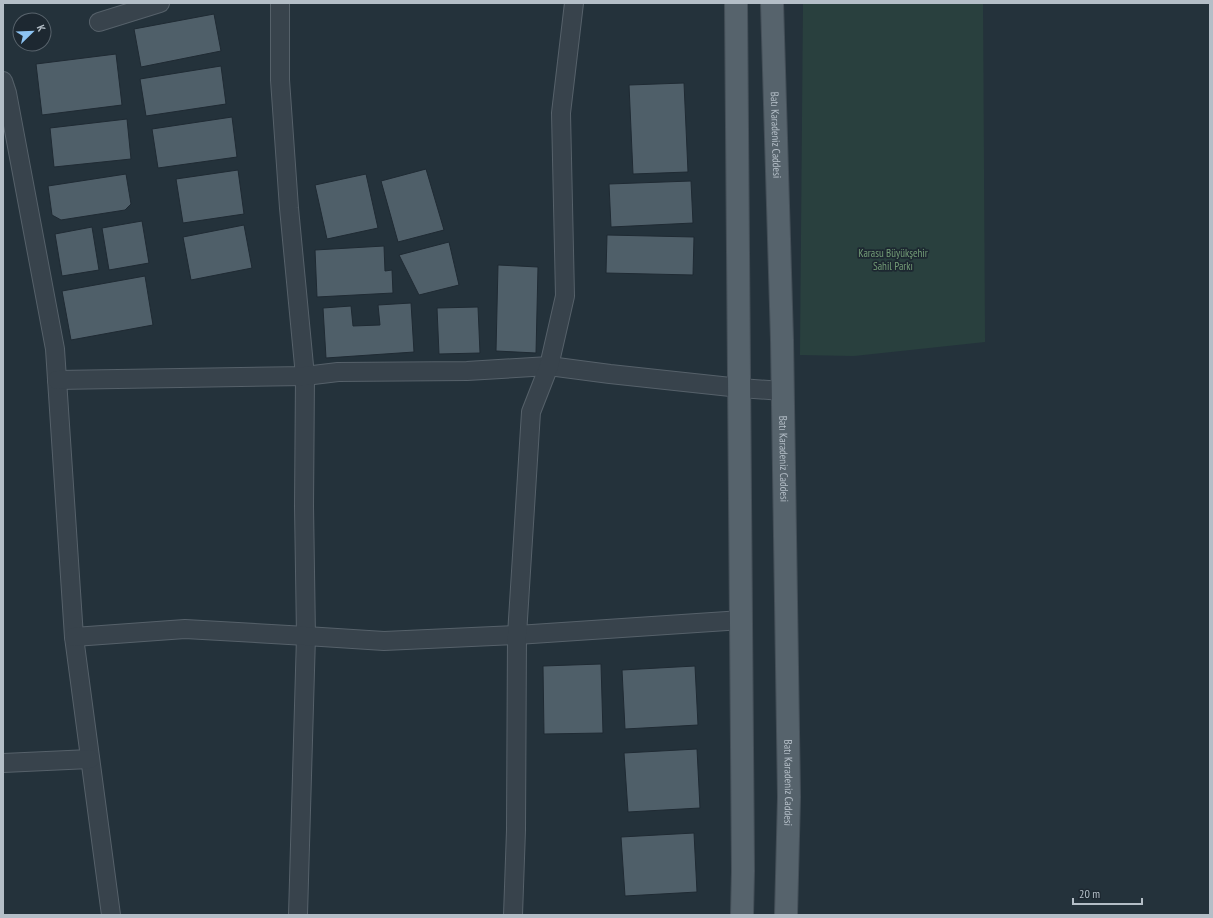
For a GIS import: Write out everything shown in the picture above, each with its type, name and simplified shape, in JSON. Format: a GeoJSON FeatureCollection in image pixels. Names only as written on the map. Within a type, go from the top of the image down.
{"type":"FeatureCollection","features":[{"type":"Feature","properties":{"kind":"main road"},"geometry":{"type":"LineString","coordinates":[[736,3],[744,871],[742,915]]}},
{"type":"Feature","properties":{"kind":"main road","name":"Batı Karadeniz Caddesi"},"geometry":{"type":"LineString","coordinates":[[772,3],[783,391],[788,797],[786,915]]}},
{"type":"Feature","properties":{"kind":"street"},"geometry":{"type":"LineString","coordinates":[[99,22],[160,3]]}},
{"type":"Feature","properties":{"kind":"street"},"geometry":{"type":"LineString","coordinates":[[280,3],[280,88],[289,208],[305,376],[304,506],[306,636],[298,915]]}},
{"type":"Feature","properties":{"kind":"street"},"geometry":{"type":"LineString","coordinates":[[513,915],[516,830],[517,635],[531,412],[549,366],[565,296],[561,112],[574,3]]}},
{"type":"Feature","properties":{"kind":"street"},"geometry":{"type":"LineString","coordinates":[[3,81],[7,93],[55,349],[74,637],[111,915]]}},
{"type":"Feature","properties":{"kind":"street"},"geometry":{"type":"LineString","coordinates":[[57,380],[305,376],[338,372],[467,371],[549,366],[740,388],[783,391]]}},
{"type":"Feature","properties":{"kind":"street"},"geometry":{"type":"LineString","coordinates":[[74,637],[185,629],[384,641],[517,635],[742,620]]}},
{"type":"Feature","properties":{"kind":"street"},"geometry":{"type":"LineString","coordinates":[[3,763],[90,759]]}},
{"type":"Feature","properties":{"kind":"green space","name":"Karasu Büyükşehir Sahil Parkı"},"geometry":{"type":"Polygon","coordinates":[[[803,3],[983,3],[985,342],[854,356],[800,355],[803,3]]]}},
{"type":"Feature","properties":{"kind":"building"},"geometry":{"type":"Polygon","coordinates":[[[214,14],[221,51],[141,67],[134,29],[214,14]]]}},
{"type":"Feature","properties":{"kind":"building"},"geometry":{"type":"Polygon","coordinates":[[[116,54],[122,105],[42,115],[36,64],[116,54]]]}},
{"type":"Feature","properties":{"kind":"building"},"geometry":{"type":"Polygon","coordinates":[[[221,66],[226,104],[146,116],[140,79],[221,66]]]}},
{"type":"Feature","properties":{"kind":"building"},"geometry":{"type":"Polygon","coordinates":[[[684,83],[688,172],[633,174],[629,85],[684,83]]]}},
{"type":"Feature","properties":{"kind":"building"},"geometry":{"type":"Polygon","coordinates":[[[232,117],[237,157],[158,168],[152,129],[232,117]]]}},
{"type":"Feature","properties":{"kind":"building"},"geometry":{"type":"Polygon","coordinates":[[[127,119],[131,159],[54,167],[50,128],[127,119]]]}},
{"type":"Feature","properties":{"kind":"building"},"geometry":{"type":"Polygon","coordinates":[[[426,169],[444,230],[398,242],[381,181],[426,169]]]}},
{"type":"Feature","properties":{"kind":"building"},"geometry":{"type":"Polygon","coordinates":[[[238,170],[244,214],[183,223],[176,179],[238,170]]]}},
{"type":"Feature","properties":{"kind":"building"},"geometry":{"type":"Polygon","coordinates":[[[126,174],[131,204],[125,210],[61,220],[52,215],[48,186],[126,174]]]}},
{"type":"Feature","properties":{"kind":"building"},"geometry":{"type":"Polygon","coordinates":[[[366,174],[378,228],[327,239],[315,185],[366,174]]]}},
{"type":"Feature","properties":{"kind":"building"},"geometry":{"type":"Polygon","coordinates":[[[691,181],[693,223],[611,227],[609,184],[691,181]]]}},
{"type":"Feature","properties":{"kind":"building"},"geometry":{"type":"Polygon","coordinates":[[[142,221],[149,263],[109,270],[102,228],[142,221]]]}},
{"type":"Feature","properties":{"kind":"building"},"geometry":{"type":"Polygon","coordinates":[[[244,225],[252,268],[191,280],[183,237],[244,225]]]}},
{"type":"Feature","properties":{"kind":"building"},"geometry":{"type":"Polygon","coordinates":[[[92,227],[99,270],[62,276],[55,234],[92,227]]]}},
{"type":"Feature","properties":{"kind":"building"},"geometry":{"type":"Polygon","coordinates":[[[607,235],[694,237],[693,275],[606,273],[607,235]]]}},
{"type":"Feature","properties":{"kind":"building"},"geometry":{"type":"Polygon","coordinates":[[[449,242],[459,285],[419,295],[399,255],[449,242]]]}},
{"type":"Feature","properties":{"kind":"building"},"geometry":{"type":"Polygon","coordinates":[[[384,246],[385,271],[392,270],[393,293],[317,297],[315,250],[384,246]]]}},
{"type":"Feature","properties":{"kind":"building"},"geometry":{"type":"Polygon","coordinates":[[[498,265],[538,267],[536,353],[496,351],[498,265]]]}},
{"type":"Feature","properties":{"kind":"building"},"geometry":{"type":"Polygon","coordinates":[[[145,276],[153,325],[71,340],[62,291],[145,276]]]}},
{"type":"Feature","properties":{"kind":"building"},"geometry":{"type":"Polygon","coordinates":[[[411,303],[414,352],[326,358],[323,308],[351,306],[353,326],[380,325],[378,305],[411,303]]]}},
{"type":"Feature","properties":{"kind":"building"},"geometry":{"type":"Polygon","coordinates":[[[478,307],[480,353],[439,354],[437,308],[478,307]]]}},
{"type":"Feature","properties":{"kind":"building"},"geometry":{"type":"Polygon","coordinates":[[[601,664],[603,733],[544,734],[543,666],[601,664]]]}},
{"type":"Feature","properties":{"kind":"building"},"geometry":{"type":"Polygon","coordinates":[[[695,666],[698,725],[625,729],[622,670],[695,666]]]}},
{"type":"Feature","properties":{"kind":"building"},"geometry":{"type":"Polygon","coordinates":[[[697,749],[700,808],[628,812],[624,753],[697,749]]]}},
{"type":"Feature","properties":{"kind":"building"},"geometry":{"type":"Polygon","coordinates":[[[694,833],[697,892],[625,896],[621,837],[694,833]]]}}]}
